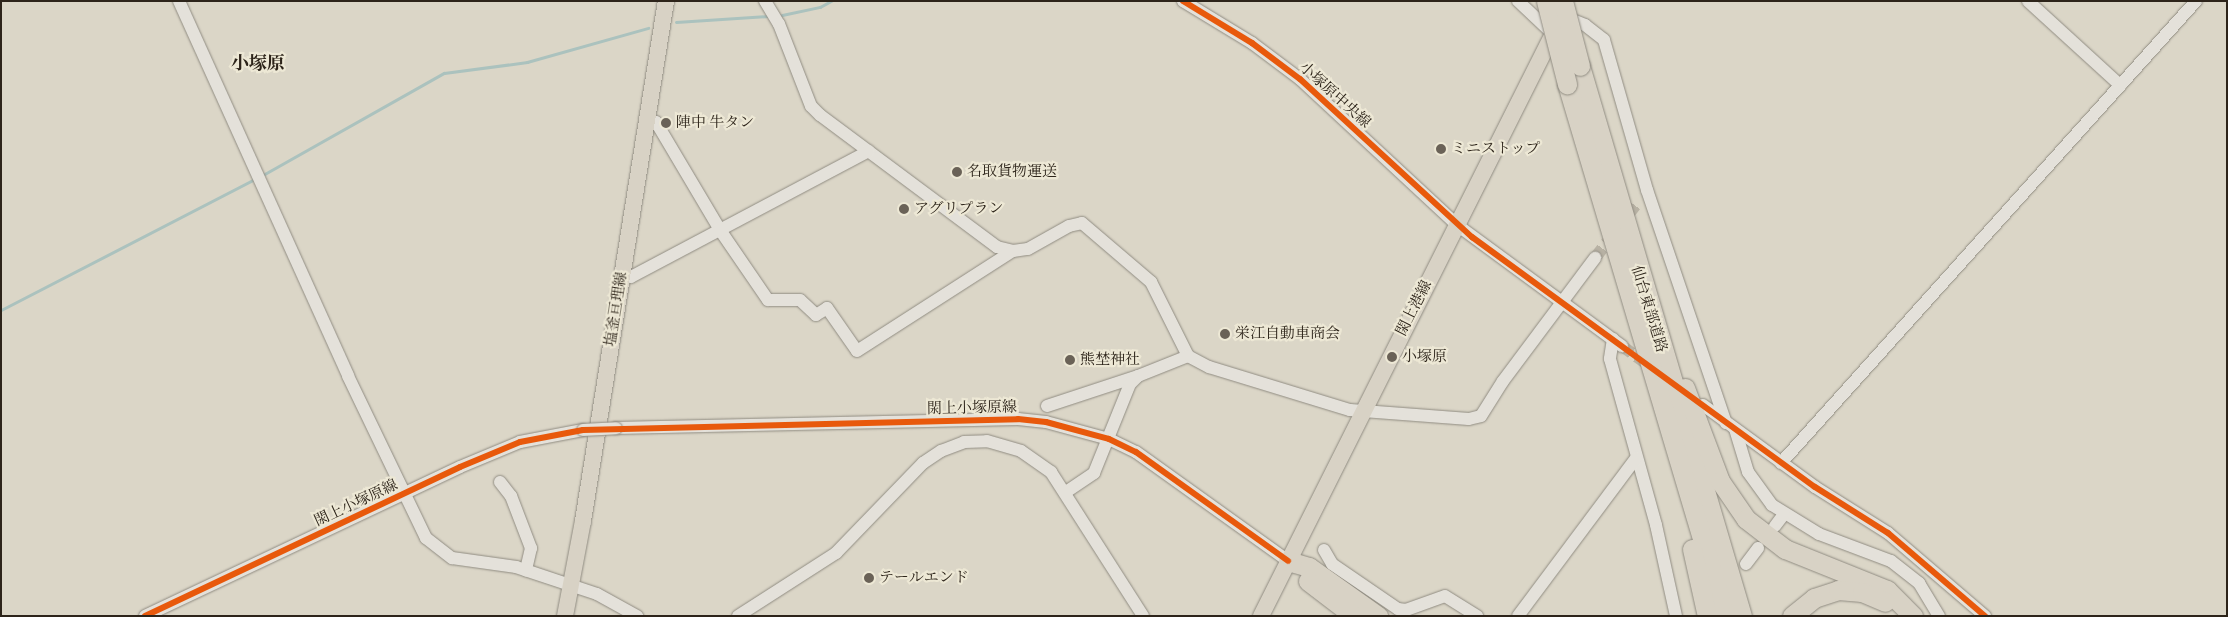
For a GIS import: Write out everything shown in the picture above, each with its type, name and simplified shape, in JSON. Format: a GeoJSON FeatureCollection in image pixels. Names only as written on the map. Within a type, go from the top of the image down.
{"type":"FeatureCollection","features":[{"type":"Feature","properties":{"kind":"highway","name":"仙台東部道路"},"geometry":{"type":"LineString","coordinates":[[1546,1],[1619,266],[1725,616]]}},
{"type":"Feature","properties":{"kind":"highway","name":"仙台東部道路"},"geometry":{"type":"LineString","coordinates":[[1565,6],[1625,228],[1742,616]]}},
{"type":"Feature","properties":{"kind":"highway"},"geometry":{"type":"LineString","coordinates":[[1625,228],[1712,464],[1732,502],[1771,541],[1800,556],[1876,584],[1898,598],[1914,616]]}},
{"type":"Feature","properties":{"kind":"highway"},"geometry":{"type":"LineString","coordinates":[[1619,266],[1707,616]]}},
{"type":"Feature","properties":{"kind":"highway"},"geometry":{"type":"LineString","coordinates":[[1288,561],[1354,616]]}},
{"type":"Feature","properties":{"kind":"highway"},"geometry":{"type":"LineString","coordinates":[[1288,561],[1309,567],[1378,616]]}},
{"type":"Feature","properties":{"kind":"highway"},"geometry":{"type":"LineString","coordinates":[[1792,616],[1814,598],[1851,590],[1882,600],[1900,616]]}},
{"type":"Feature","properties":{"kind":"main road","name":"塩釜亘理線"},"geometry":{"type":"LineString","coordinates":[[565,616],[572,585],[666,1]]}},
{"type":"Feature","properties":{"kind":"main road","name":"閖上港線"},"geometry":{"type":"LineString","coordinates":[[1261,616],[1363,409],[1553,34],[1565,6]]}},
{"type":"Feature","properties":{"kind":"street"},"geometry":{"type":"LineString","coordinates":[[179,1],[404,494],[426,538],[438,550],[468,562],[526,570],[616,602],[637,616]]}},
{"type":"Feature","properties":{"kind":"street"},"geometry":{"type":"LineString","coordinates":[[766,1],[779,24],[811,106],[997,247],[1013,251],[1028,249],[1069,226],[1082,223],[1151,282],[1188,356],[1209,367],[1315,400],[1350,410],[1363,409],[1469,419],[1481,416],[1561,302],[1595,258]]}},
{"type":"Feature","properties":{"kind":"street","name":"小塚原中央線"},"geometry":{"type":"LineString","coordinates":[[1183,1],[1252,43],[1300,79],[1456,225],[1617,342],[1610,359],[1636,458]]}},
{"type":"Feature","properties":{"kind":"street"},"geometry":{"type":"LineString","coordinates":[[1518,1],[1553,34]]}},
{"type":"Feature","properties":{"kind":"street"},"geometry":{"type":"LineString","coordinates":[[2028,1],[2120,85]]}},
{"type":"Feature","properties":{"kind":"street"},"geometry":{"type":"LineString","coordinates":[[1781,462],[2196,1]]}},
{"type":"Feature","properties":{"kind":"street"},"geometry":{"type":"LineString","coordinates":[[1565,6],[1598,32],[1604,40],[1647,190],[1748,472],[1772,505],[1784,514],[1819,534],[1891,561],[1919,583],[1939,616]]}},
{"type":"Feature","properties":{"kind":"street"},"geometry":{"type":"LineString","coordinates":[[646,121],[656,122],[720,230],[768,300],[800,300],[816,315],[827,308],[857,351],[1013,251]]}},
{"type":"Feature","properties":{"kind":"street"},"geometry":{"type":"LineString","coordinates":[[621,275],[631,277],[869,151]]}},
{"type":"Feature","properties":{"kind":"street"},"geometry":{"type":"LineString","coordinates":[[1638,202],[1647,190]]}},
{"type":"Feature","properties":{"kind":"street"},"geometry":{"type":"LineString","coordinates":[[1047,406],[1138,376],[1188,356]]}},
{"type":"Feature","properties":{"kind":"street"},"geometry":{"type":"LineString","coordinates":[[1066,492],[1094,473],[1130,384],[1138,376]]}},
{"type":"Feature","properties":{"kind":"street"},"geometry":{"type":"LineString","coordinates":[[1703,405],[1781,462],[1888,533],[1985,616]]}},
{"type":"Feature","properties":{"kind":"street","name":"閖上小塚原線"},"geometry":{"type":"LineString","coordinates":[[145,616],[404,494],[520,442],[583,430],[616,428],[1018,419],[1076,428],[1109,438],[1162,468],[1288,561]]}},
{"type":"Feature","properties":{"kind":"street"},"geometry":{"type":"LineString","coordinates":[[738,616],[836,553],[923,463],[964,442],[1003,444],[1039,462],[1066,492],[1143,616]]}},
{"type":"Feature","properties":{"kind":"street"},"geometry":{"type":"LineString","coordinates":[[1518,616],[1636,458]]}},
{"type":"Feature","properties":{"kind":"street"},"geometry":{"type":"LineString","coordinates":[[1636,458],[1656,525],[1676,616]]}},
{"type":"Feature","properties":{"kind":"street"},"geometry":{"type":"LineString","coordinates":[[500,482],[511,496],[531,548],[526,570]]}},
{"type":"Feature","properties":{"kind":"street"},"geometry":{"type":"LineString","coordinates":[[1775,526],[1784,514]]}},
{"type":"Feature","properties":{"kind":"street"},"geometry":{"type":"LineString","coordinates":[[1746,564],[1758,548]]}},
{"type":"Feature","properties":{"kind":"street"},"geometry":{"type":"LineString","coordinates":[[1324,550],[1325,556],[1332,564],[1398,609],[1406,610],[1445,596],[1477,616]]}},
{"type":"Feature","properties":{"kind":"waterway"},"geometry":{"type":"LineString","coordinates":[[782,15],[820,7],[831,1]]}},
{"type":"Feature","properties":{"kind":"waterway"},"geometry":{"type":"LineString","coordinates":[[676,22],[769,16]]}},
{"type":"Feature","properties":{"kind":"waterway"},"geometry":{"type":"LineString","coordinates":[[261,176],[444,73],[527,62],[648,28]]}},
{"type":"Feature","properties":{"kind":"waterway"},"geometry":{"type":"LineString","coordinates":[[1,310],[255,179]]}},
{"type":"Feature","properties":{"kind":"tunnel"},"geometry":{"type":"LineString","coordinates":[[1595,258],[1638,202]]}},
{"type":"Feature","properties":{"kind":"tunnel"},"geometry":{"type":"LineString","coordinates":[[1622,346],[1652,368]]}},
{"type":"Feature","properties":{"kind":"cycle path"},"geometry":{"type":"LineString","coordinates":[[1183,1],[1252,43],[1300,79],[1472,237],[1815,487],[1888,533],[1985,616]]}},
{"type":"Feature","properties":{"kind":"cycle path"},"geometry":{"type":"LineString","coordinates":[[145,616],[460,467],[520,442],[583,430],[1018,419],[1046,422],[1109,439],[1136,452],[1288,561]]}},
{"type":"Feature","properties":{"kind":"place","name":"陣中 牛タン"},"geometry":{"type":"Point","coordinates":[666,123]}},
{"type":"Feature","properties":{"kind":"place","name":"ミニストップ"},"geometry":{"type":"Point","coordinates":[1441,149]}},
{"type":"Feature","properties":{"kind":"place","name":"名取貨物運送"},"geometry":{"type":"Point","coordinates":[957,172]}},
{"type":"Feature","properties":{"kind":"place","name":"アグリプラン"},"geometry":{"type":"Point","coordinates":[904,209]}},
{"type":"Feature","properties":{"kind":"place","name":"栄江自動車商会"},"geometry":{"type":"Point","coordinates":[1225,334]}},
{"type":"Feature","properties":{"kind":"place","name":"小塚原"},"geometry":{"type":"Point","coordinates":[1392,357]}},
{"type":"Feature","properties":{"kind":"place","name":"熊埜神社"},"geometry":{"type":"Point","coordinates":[1070,360]}},
{"type":"Feature","properties":{"kind":"place","name":"テールエンド"},"geometry":{"type":"Point","coordinates":[869,578]}},
{"type":"Feature","properties":{"kind":"district","name":"小塚原"},"geometry":{"type":"Point","coordinates":[258,64]}}]}
